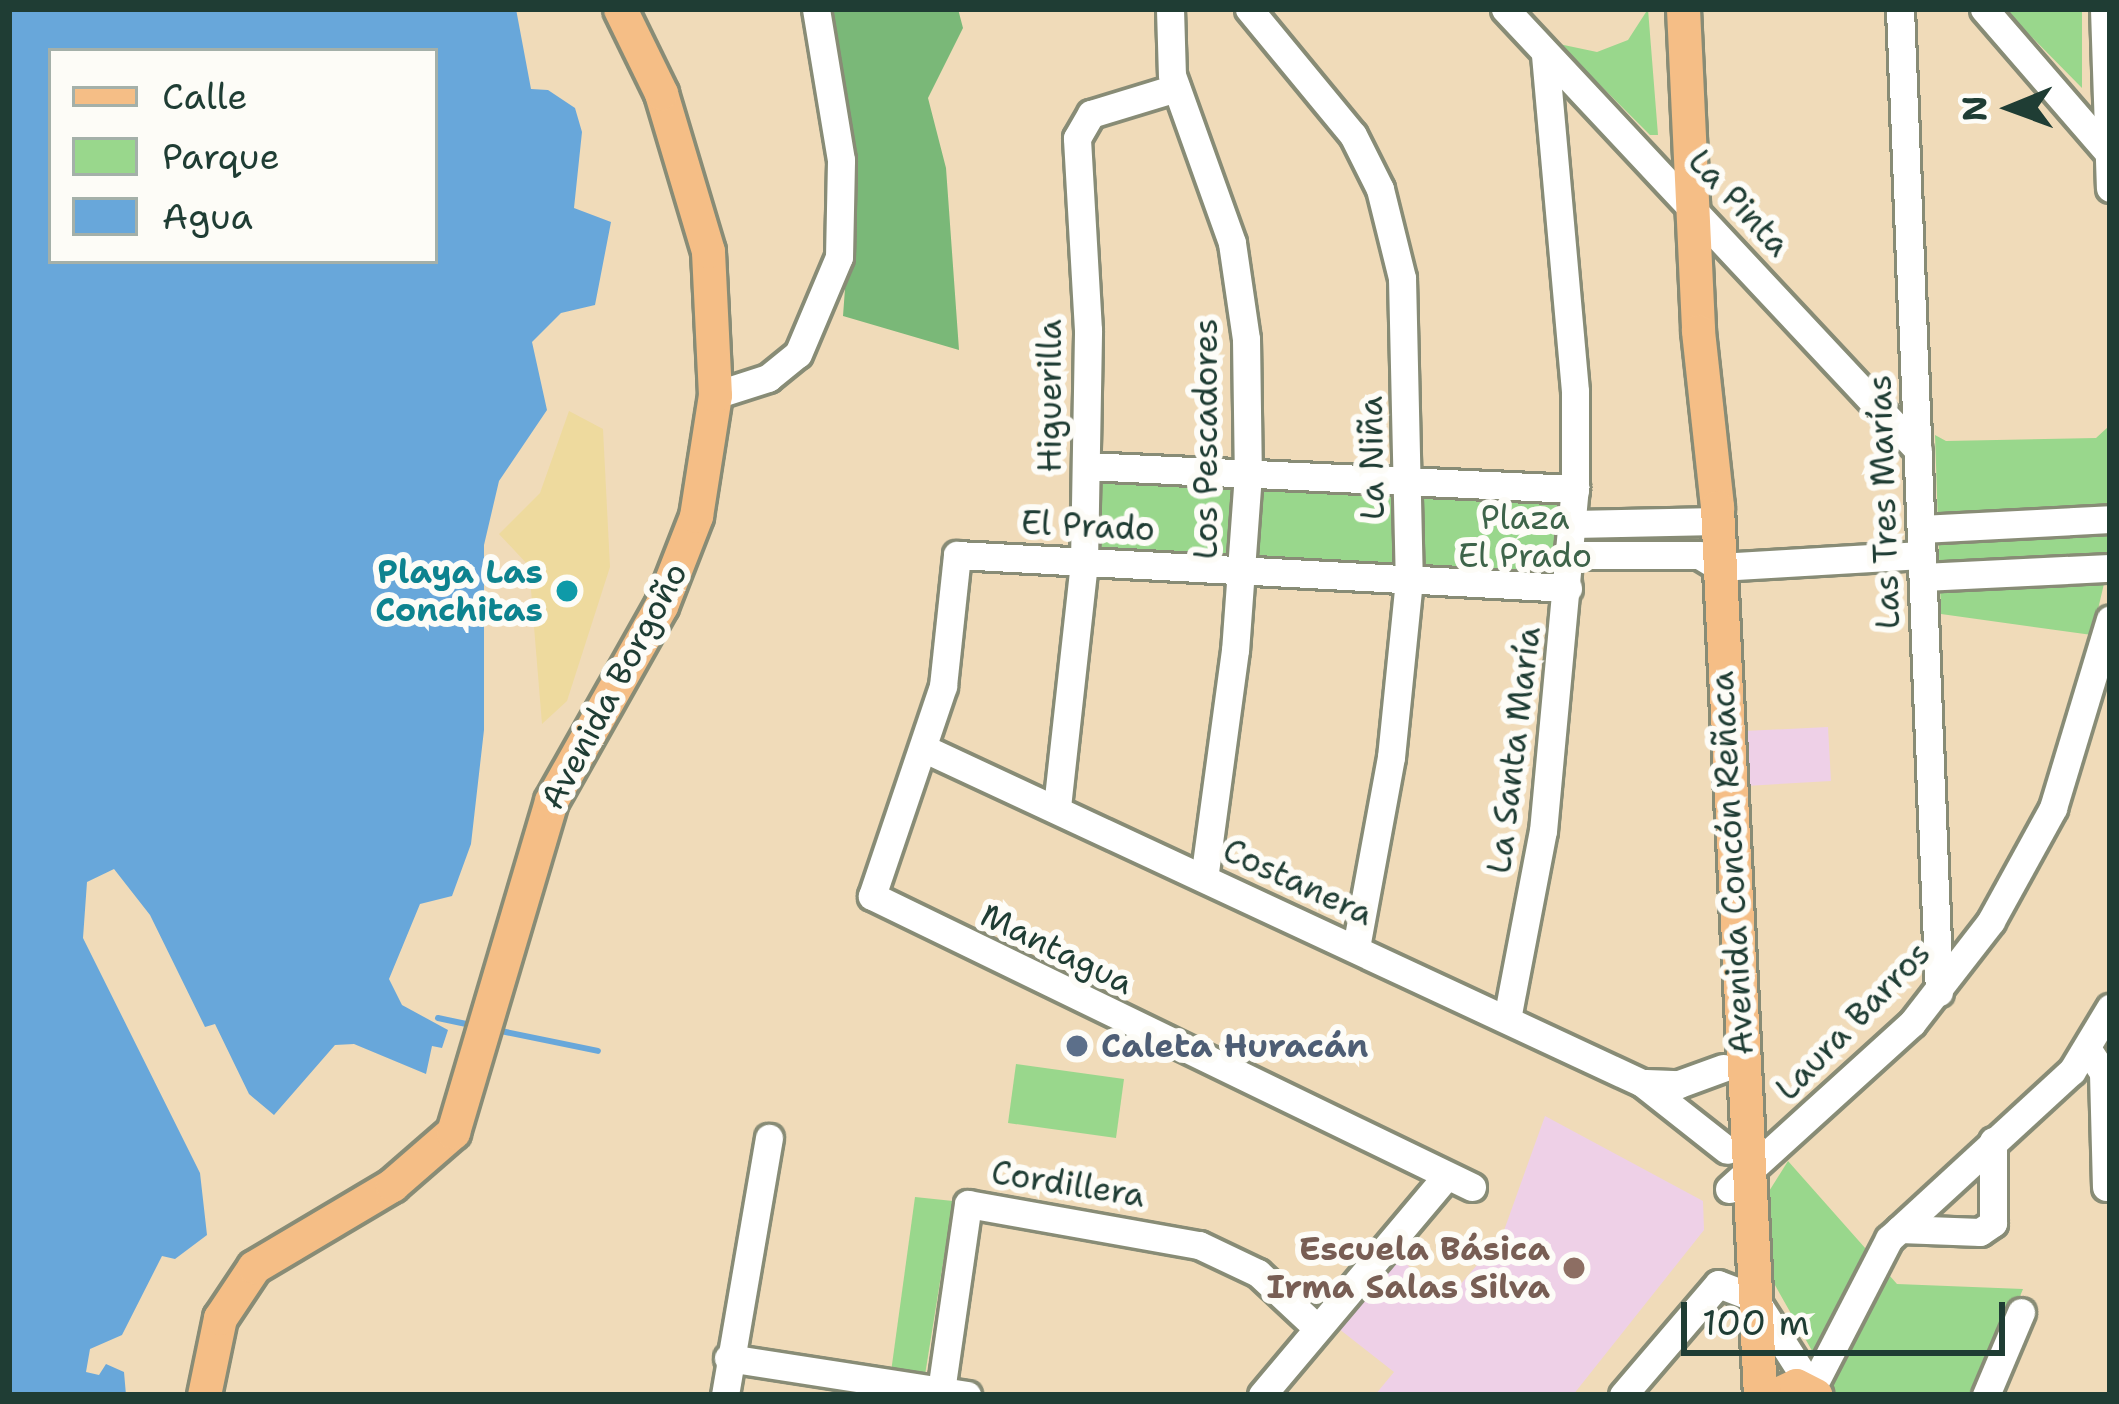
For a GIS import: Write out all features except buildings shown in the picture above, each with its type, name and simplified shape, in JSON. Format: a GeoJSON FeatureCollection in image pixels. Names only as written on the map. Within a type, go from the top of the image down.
{"type":"FeatureCollection","features":[{"type":"Feature","properties":{"kind":"main road","name":"Avenida Borgoño"},"geometry":{"type":"LineString","coordinates":[[204,1395],[212,1340],[242,1281],[268,1254],[433,1155],[460,1118],[551,801],[687,544],[710,456],[715,394],[712,290],[700,213],[661,93],[620,9]]}},
{"type":"Feature","properties":{"kind":"main road","name":"Avenida Concón Reñaca"},"geometry":{"type":"LineString","coordinates":[[1683,9],[1734,1171]]}},
{"type":"Feature","properties":{"kind":"main road","name":"Avenida Concón Reñaca"},"geometry":{"type":"LineString","coordinates":[[1708,541],[1723,1068],[1744,1293],[1760,1395]]}},
{"type":"Feature","properties":{"kind":"main road","name":"Avenida Concón Reñaca"},"geometry":{"type":"LineString","coordinates":[[1738,1395],[1744,1293]]}},
{"type":"Feature","properties":{"kind":"main road"},"geometry":{"type":"LineString","coordinates":[[1775,1395],[1796,1385],[1815,1393]]}},
{"type":"Feature","properties":{"kind":"street"},"geometry":{"type":"LineString","coordinates":[[715,394],[769,379],[798,354],[819,320],[839,257],[841,160],[816,9]]}},
{"type":"Feature","properties":{"kind":"street","name":"Los Pescadores"},"geometry":{"type":"LineString","coordinates":[[1170,9],[1176,88],[1217,190],[1241,290],[1248,474],[1204,878]]}},
{"type":"Feature","properties":{"kind":"street","name":"La Niña"},"geometry":{"type":"LineString","coordinates":[[1250,9],[1353,135],[1390,218],[1405,308],[1409,580],[1391,757],[1356,948]]}},
{"type":"Feature","properties":{"kind":"street","name":"La Pinta"},"geometry":{"type":"LineString","coordinates":[[1505,9],[1918,450]]}},
{"type":"Feature","properties":{"kind":"street","name":"Las Tres Marías"},"geometry":{"type":"LineString","coordinates":[[1900,9],[1939,992]]}},
{"type":"Feature","properties":{"kind":"street"},"geometry":{"type":"LineString","coordinates":[[1984,9],[2108,152]]}},
{"type":"Feature","properties":{"kind":"street"},"geometry":{"type":"LineString","coordinates":[[2104,9],[2110,188]]}},
{"type":"Feature","properties":{"kind":"street","name":"La Santa María"},"geometry":{"type":"LineString","coordinates":[[1507,1019],[1543,831],[1575,489],[1575,391],[1545,55]]}},
{"type":"Feature","properties":{"kind":"street","name":"Higuerilla"},"geometry":{"type":"LineString","coordinates":[[1057,807],[1084,562],[1079,128],[1104,109],[1176,88]]}},
{"type":"Feature","properties":{"kind":"street","name":"El Prado"},"geometry":{"type":"LineString","coordinates":[[1086,466],[1575,489]]}},
{"type":"Feature","properties":{"kind":"street"},"geometry":{"type":"LineString","coordinates":[[1922,554],[2110,519]]}},
{"type":"Feature","properties":{"kind":"street"},"geometry":{"type":"LineString","coordinates":[[1573,524],[1708,541],[2110,568]]}},
{"type":"Feature","properties":{"kind":"street"},"geometry":{"type":"LineString","coordinates":[[1570,555],[1708,541]]}},
{"type":"Feature","properties":{"kind":"street","name":"El Prado"},"geometry":{"type":"LineString","coordinates":[[872,896],[943,686],[957,555],[1568,588]]}},
{"type":"Feature","properties":{"kind":"street","name":"Laura Barros"},"geometry":{"type":"LineString","coordinates":[[1734,1171],[1939,992],[1991,921],[2053,808],[2110,619]]}},
{"type":"Feature","properties":{"kind":"street","name":"Costanera"},"geometry":{"type":"LineString","coordinates":[[923,748],[1642,1083],[1693,1115],[1734,1171]]}},
{"type":"Feature","properties":{"kind":"street","name":"Mantagua"},"geometry":{"type":"LineString","coordinates":[[872,896],[1459,1181],[1317,1328]]}},
{"type":"Feature","properties":{"kind":"street"},"geometry":{"type":"LineString","coordinates":[[1815,1393],[1874,1262],[1900,1229],[2087,1048],[2110,1008]]}},
{"type":"Feature","properties":{"kind":"street"},"geometry":{"type":"LineString","coordinates":[[2087,1048],[2103,1073],[2105,1187]]}},
{"type":"Feature","properties":{"kind":"street"},"geometry":{"type":"LineString","coordinates":[[1642,1083],[1679,1084],[1723,1068]]}},
{"type":"Feature","properties":{"kind":"street"},"geometry":{"type":"LineString","coordinates":[[725,1395],[769,1138]]}},
{"type":"Feature","properties":{"kind":"street"},"geometry":{"type":"LineString","coordinates":[[1900,1229],[1980,1232],[1993,1222],[1993,1141]]}},
{"type":"Feature","properties":{"kind":"street","name":"Cordillera"},"geometry":{"type":"LineString","coordinates":[[954,1393],[968,1204],[1199,1245],[1258,1273],[1317,1328]]}},
{"type":"Feature","properties":{"kind":"street"},"geometry":{"type":"LineString","coordinates":[[1623,1395],[1718,1284],[1744,1293],[1815,1393]]}},
{"type":"Feature","properties":{"kind":"street"},"geometry":{"type":"LineString","coordinates":[[1986,1395],[2020,1312]]}},
{"type":"Feature","properties":{"kind":"street"},"geometry":{"type":"LineString","coordinates":[[1262,1395],[1317,1328]]}},
{"type":"Feature","properties":{"kind":"street"},"geometry":{"type":"LineString","coordinates":[[728,1358],[899,1390],[954,1393]]}},
{"type":"Feature","properties":{"kind":"shaded area"},"geometry":{"type":"Polygon","coordinates":[[[1828,727],[1831,781],[1746,786],[1744,731],[1828,727]]]}},
{"type":"Feature","properties":{"kind":"shaded area","name":"Escuela Básica Irma Salas Silva"},"geometry":{"type":"Polygon","coordinates":[[[1545,1116],[1703,1201],[1704,1230],[1573,1395],[1375,1395],[1394,1372],[1334,1325],[1394,1253],[1447,1300],[1502,1236],[1545,1116]]]}},
{"type":"Feature","properties":{"kind":"green space"},"geometry":{"type":"Polygon","coordinates":[[[831,9],[958,9],[963,28],[928,98],[946,168],[959,350],[843,316],[854,166],[831,9]]]}},
{"type":"Feature","properties":{"kind":"green space"},"geometry":{"type":"Polygon","coordinates":[[[1648,9],[1658,135],[1650,135],[1559,44],[1597,52],[1628,40],[1648,9]]]}},
{"type":"Feature","properties":{"kind":"green space"},"geometry":{"type":"Polygon","coordinates":[[[2004,9],[2082,9],[2082,88],[2004,9]]]}},
{"type":"Feature","properties":{"kind":"green space"},"geometry":{"type":"Polygon","coordinates":[[[2108,427],[2110,558],[2092,635],[1941,614],[1935,435],[1946,441],[2096,438],[2108,427]]]}},
{"type":"Feature","properties":{"kind":"green space","name":"Plaza El Prado"},"geometry":{"type":"Polygon","coordinates":[[[1099,476],[1567,499],[1563,579],[1095,558],[1099,476]]]}},
{"type":"Feature","properties":{"kind":"green space"},"geometry":{"type":"Polygon","coordinates":[[[1016,1064],[1124,1079],[1116,1138],[1008,1123],[1016,1064]]]}},
{"type":"Feature","properties":{"kind":"green space"},"geometry":{"type":"Polygon","coordinates":[[[1788,1161],[1897,1284],[2023,1289],[1979,1395],[1837,1395],[1771,1278],[1766,1196],[1788,1161]]]}},
{"type":"Feature","properties":{"kind":"green space"},"geometry":{"type":"Polygon","coordinates":[[[915,1197],[953,1201],[925,1375],[891,1372],[915,1197]]]}},
{"type":"Feature","properties":{"kind":"sand","name":"Playa Las Conchitas"},"geometry":{"type":"Polygon","coordinates":[[[569,411],[603,429],[610,567],[567,701],[542,724],[529,566],[499,534],[540,493],[569,411]]]}},
{"type":"Feature","properties":{"kind":"water"},"geometry":{"type":"Polygon","coordinates":[[[9,9],[516,9],[531,89],[548,90],[575,108],[582,132],[574,208],[611,222],[595,305],[561,313],[532,342],[547,410],[499,481],[484,545],[484,730],[471,844],[452,896],[420,904],[389,979],[402,1005],[448,1030],[442,1048],[432,1046],[426,1074],[354,1044],[335,1045],[274,1115],[249,1094],[215,1024],[205,1027],[150,915],[114,869],[87,882],[83,938],[200,1173],[207,1235],[175,1259],[162,1256],[122,1335],[90,1349],[86,1372],[99,1375],[106,1364],[124,1372],[126,1395],[9,1395],[9,9]]]}},
{"type":"Feature","properties":{"kind":"waterway"},"geometry":{"type":"LineString","coordinates":[[438,1018],[472,1025]]}},
{"type":"Feature","properties":{"kind":"waterway"},"geometry":{"type":"LineString","coordinates":[[496,1030],[598,1051]]}},
{"type":"Feature","properties":{"kind":"place","name":"Playa Las Conchitas"},"geometry":{"type":"Point","coordinates":[567,591]}},
{"type":"Feature","properties":{"kind":"place","name":"Caleta Huracán"},"geometry":{"type":"Point","coordinates":[1077,1046]}},
{"type":"Feature","properties":{"kind":"place","name":"Escuela Básica Irma Salas Silva"},"geometry":{"type":"Point","coordinates":[1574,1268]}}]}
